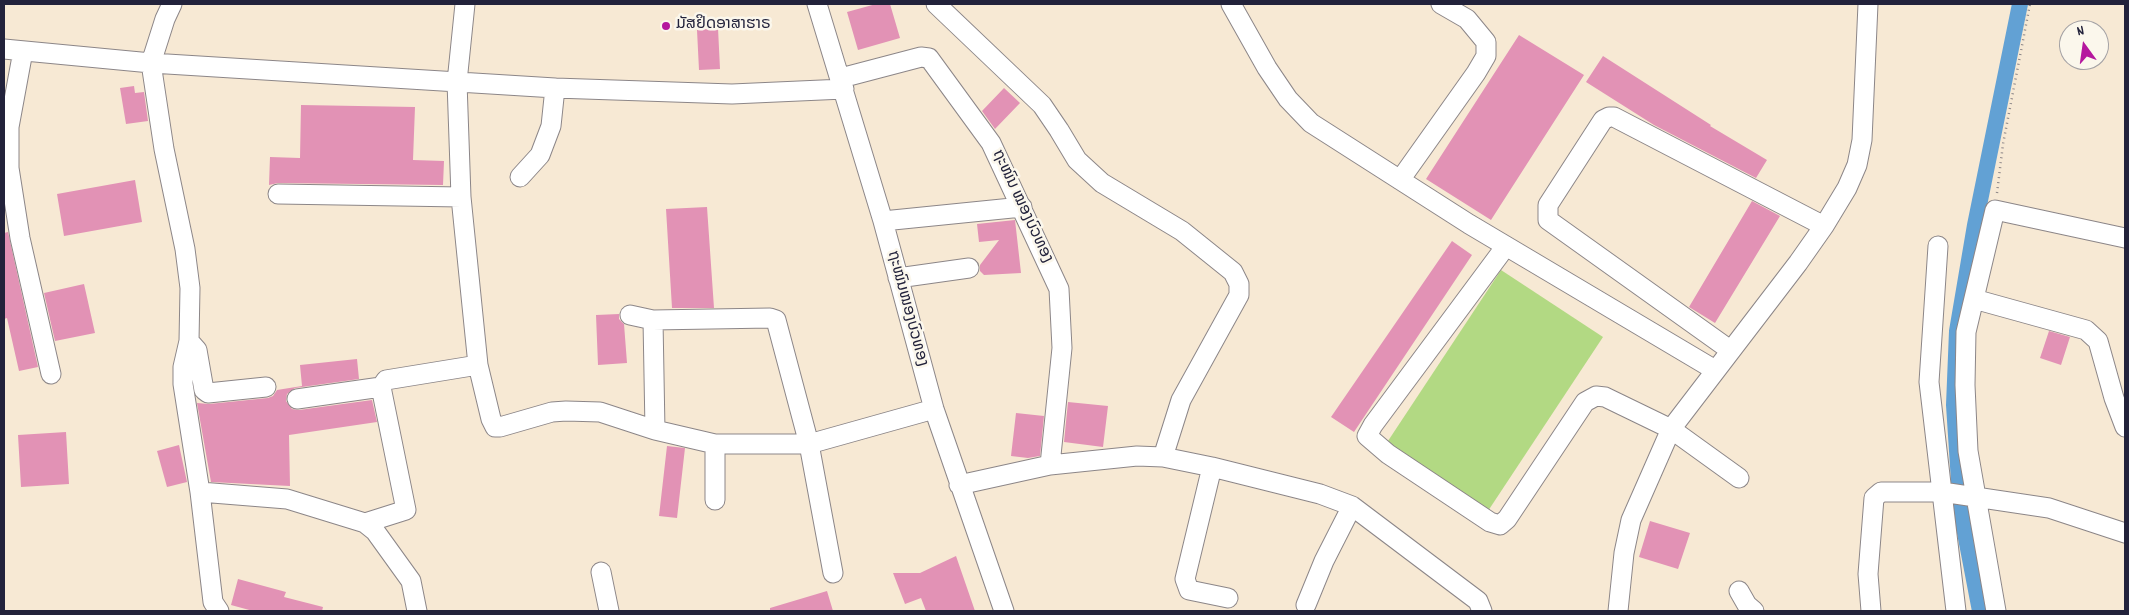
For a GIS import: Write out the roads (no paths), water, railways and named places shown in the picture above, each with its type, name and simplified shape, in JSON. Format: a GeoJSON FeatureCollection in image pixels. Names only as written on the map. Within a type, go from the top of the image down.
{"type":"FeatureCollection","features":[{"type":"Feature","properties":{"kind":"street"},"geometry":{"type":"LineString","coordinates":[[172,4],[151,62],[164,149],[185,249],[190,288],[189,341],[185,354],[183,384],[200,492],[213,602],[219,611]]}},
{"type":"Feature","properties":{"kind":"street"},"geometry":{"type":"LineString","coordinates":[[465,4],[457,82],[461,197],[478,365],[491,419],[495,427],[500,428],[552,412],[600,412],[655,430],[715,444],[810,444],[934,409]]}},
{"type":"Feature","properties":{"kind":"street"},"geometry":{"type":"LineString","coordinates":[[936,4],[1042,105],[1060,130],[1077,160],[1102,183],[1182,231],[1233,272],[1239,284],[1239,295],[1181,400],[1162,457]]}},
{"type":"Feature","properties":{"kind":"street"},"geometry":{"type":"LineString","coordinates":[[1231,4],[1277,83],[1288,99],[1311,123],[1506,246],[1714,370]]}},
{"type":"Feature","properties":{"kind":"street"},"geometry":{"type":"LineString","coordinates":[[1400,180],[1486,56],[1486,42],[1467,19],[1441,4]]}},
{"type":"Feature","properties":{"kind":"street"},"geometry":{"type":"LineString","coordinates":[[1618,611],[1624,553],[1631,520],[1671,428],[1798,263],[1824,226],[1847,188],[1857,165],[1861,148],[1868,4]]}},
{"type":"Feature","properties":{"kind":"street","name":"ຖະໜົນໜອງບົວທອງ"},"geometry":{"type":"LineString","coordinates":[[823,5],[843,84],[883,221],[934,409],[1004,611]]}},
{"type":"Feature","properties":{"kind":"street"},"geometry":{"type":"LineString","coordinates":[[4,49],[151,62],[555,88],[732,94],[843,84]]}},
{"type":"Feature","properties":{"kind":"street"},"geometry":{"type":"LineString","coordinates":[[23,51],[9,126],[9,168],[20,238],[51,374]]}},
{"type":"Feature","properties":{"kind":"street","name":"ຖະໜົນ ໝອງບົວທອງ"},"geometry":{"type":"LineString","coordinates":[[843,84],[921,57],[929,58],[991,143],[1059,289],[1062,348],[1050,465]]}},
{"type":"Feature","properties":{"kind":"street"},"geometry":{"type":"LineString","coordinates":[[520,177],[540,155],[551,126],[555,88]]}},
{"type":"Feature","properties":{"kind":"street"},"geometry":{"type":"LineString","coordinates":[[1730,350],[1548,220],[1548,205],[1603,120],[1614,117],[1824,226]]}},
{"type":"Feature","properties":{"kind":"street"},"geometry":{"type":"LineString","coordinates":[[278,194],[461,197]]}},
{"type":"Feature","properties":{"kind":"street"},"geometry":{"type":"LineString","coordinates":[[883,221],[1022,207]]}},
{"type":"Feature","properties":{"kind":"street"},"geometry":{"type":"LineString","coordinates":[[1996,611],[1971,497],[1965,385],[1966,332],[1995,210],[2125,238]]}},
{"type":"Feature","properties":{"kind":"street"},"geometry":{"type":"LineString","coordinates":[[1506,246],[1373,425],[1368,436],[1372,441],[1388,454],[1490,522],[1500,525],[1507,519],[1585,402],[1596,396],[1605,397],[1671,428],[1739,478]]}},
{"type":"Feature","properties":{"kind":"street"},"geometry":{"type":"LineString","coordinates":[[1938,246],[1929,382],[1945,492],[1956,611]]}},
{"type":"Feature","properties":{"kind":"street"},"geometry":{"type":"LineString","coordinates":[[898,278],[969,268]]}},
{"type":"Feature","properties":{"kind":"street"},"geometry":{"type":"LineString","coordinates":[[1974,299],[2086,330],[2093,335],[2098,341],[2114,398],[2125,427]]}},
{"type":"Feature","properties":{"kind":"street"},"geometry":{"type":"LineString","coordinates":[[630,315],[653,320],[770,318],[776,320],[810,444],[833,573]]}},
{"type":"Feature","properties":{"kind":"street"},"geometry":{"type":"LineString","coordinates":[[653,320],[655,430]]}},
{"type":"Feature","properties":{"kind":"street"},"geometry":{"type":"LineString","coordinates":[[189,341],[196,350],[204,390],[208,393],[266,387]]}},
{"type":"Feature","properties":{"kind":"street"},"geometry":{"type":"LineString","coordinates":[[297,399],[381,387],[386,380],[478,365]]}},
{"type":"Feature","properties":{"kind":"street"},"geometry":{"type":"LineString","coordinates":[[365,523],[406,510],[381,387]]}},
{"type":"Feature","properties":{"kind":"street"},"geometry":{"type":"LineString","coordinates":[[715,444],[715,500]]}},
{"type":"Feature","properties":{"kind":"street"},"geometry":{"type":"LineString","coordinates":[[959,485],[1050,465],[1136,456],[1162,457],[1212,467],[1320,494],[1352,506],[1478,601],[1482,611]]}},
{"type":"Feature","properties":{"kind":"street"},"geometry":{"type":"LineString","coordinates":[[1212,467],[1185,579],[1188,590],[1228,598]]}},
{"type":"Feature","properties":{"kind":"street"},"geometry":{"type":"LineString","coordinates":[[200,492],[287,499],[365,523],[374,531],[411,581],[417,611]]}},
{"type":"Feature","properties":{"kind":"street"},"geometry":{"type":"LineString","coordinates":[[1871,611],[1868,574],[1874,498],[1881,492],[1945,492],[2049,508],[2124,528]]}},
{"type":"Feature","properties":{"kind":"street"},"geometry":{"type":"LineString","coordinates":[[1306,605],[1324,561],[1352,506]]}},
{"type":"Feature","properties":{"kind":"street"},"geometry":{"type":"LineString","coordinates":[[602,572],[609,611]]}},
{"type":"Feature","properties":{"kind":"street"},"geometry":{"type":"LineString","coordinates":[[1739,591],[1747,605],[1754,611]]}},
{"type":"Feature","properties":{"kind":"waterway"},"geometry":{"type":"LineString","coordinates":[[1980,611],[1961,512],[1954,405],[1957,331],[1975,225],[2020,4]]}},
{"type":"Feature","properties":{"kind":"place","name":"ມັສຢິດອາສາຮາຣ"},"geometry":{"type":"Point","coordinates":[666,26]}}]}
